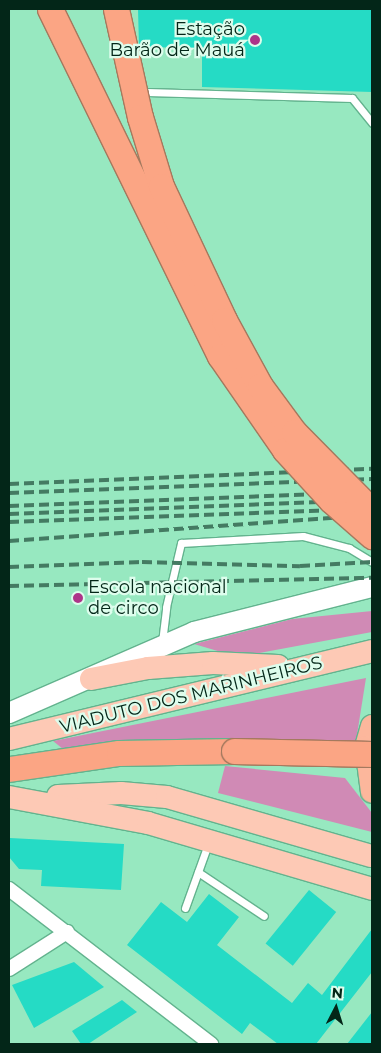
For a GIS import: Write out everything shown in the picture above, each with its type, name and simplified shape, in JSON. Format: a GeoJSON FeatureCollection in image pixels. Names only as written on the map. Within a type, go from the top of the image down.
{"type":"FeatureCollection","features":[{"type":"Feature","properties":{"kind":"highway"},"geometry":{"type":"LineString","coordinates":[[50,9],[220,356],[285,450],[331,500],[372,536]]}},
{"type":"Feature","properties":{"kind":"highway"},"geometry":{"type":"LineString","coordinates":[[116,9],[140,117],[161,186],[202,278],[260,386],[294,432],[372,511]]}},
{"type":"Feature","properties":{"kind":"highway"},"geometry":{"type":"LineString","coordinates":[[372,726],[366,747],[372,792]]}},
{"type":"Feature","properties":{"kind":"highway"},"geometry":{"type":"LineString","coordinates":[[9,769],[119,753],[234,751],[372,754]]}},
{"type":"Feature","properties":{"kind":"main road"},"geometry":{"type":"LineString","coordinates":[[9,713],[91,679],[162,643],[233,621],[372,587]]}},
{"type":"Feature","properties":{"kind":"main road","name":"VIADUTO DOS MARINHEIROS"},"geometry":{"type":"LineString","coordinates":[[9,739],[372,651]]}},
{"type":"Feature","properties":{"kind":"main road"},"geometry":{"type":"LineString","coordinates":[[91,679],[148,668],[213,663],[302,668]]}},
{"type":"Feature","properties":{"kind":"main road"},"geometry":{"type":"LineString","coordinates":[[17,797],[143,794],[215,810],[372,856]]}},
{"type":"Feature","properties":{"kind":"main road"},"geometry":{"type":"LineString","coordinates":[[17,797],[210,840],[372,888]]}},
{"type":"Feature","properties":{"kind":"street"},"geometry":{"type":"LineString","coordinates":[[9,890],[67,932],[211,1044]]}},
{"type":"Feature","properties":{"kind":"street"},"geometry":{"type":"LineString","coordinates":[[9,969],[67,932]]}},
{"type":"Feature","properties":{"kind":"lane"},"geometry":{"type":"LineString","coordinates":[[147,92],[352,98],[372,123]]}},
{"type":"Feature","properties":{"kind":"lane"},"geometry":{"type":"LineString","coordinates":[[162,643],[166,607],[181,543],[303,536],[349,548],[372,562]]}},
{"type":"Feature","properties":{"kind":"lane"},"geometry":{"type":"LineString","coordinates":[[185,908],[210,840]]}},
{"type":"Feature","properties":{"kind":"lane"},"geometry":{"type":"LineString","coordinates":[[198,872],[264,916]]}},
{"type":"Feature","properties":{"kind":"shaded area"},"geometry":{"type":"Polygon","coordinates":[[[372,611],[372,632],[238,657],[194,644],[292,619],[372,611]]]}},
{"type":"Feature","properties":{"kind":"shaded area"},"geometry":{"type":"Polygon","coordinates":[[[366,678],[356,741],[63,749],[53,741],[366,678]]]}},
{"type":"Feature","properties":{"kind":"shaded area"},"geometry":{"type":"Polygon","coordinates":[[[225,766],[345,778],[372,813],[372,832],[218,793],[225,766]]]}},
{"type":"Feature","properties":{"kind":"building"},"geometry":{"type":"Polygon","coordinates":[[[138,9],[372,9],[372,92],[202,87],[202,48],[139,47],[138,9]]]}},
{"type":"Feature","properties":{"kind":"building"},"geometry":{"type":"Polygon","coordinates":[[[10,838],[124,844],[121,890],[41,886],[42,870],[19,869],[9,857],[10,838]]]}},
{"type":"Feature","properties":{"kind":"building"},"geometry":{"type":"Polygon","coordinates":[[[309,890],[336,912],[293,966],[266,944],[309,890]]]}},
{"type":"Feature","properties":{"kind":"building"},"geometry":{"type":"Polygon","coordinates":[[[209,894],[239,917],[217,945],[292,1003],[308,983],[322,995],[372,929],[372,972],[316,1044],[278,1044],[250,1023],[242,1034],[127,945],[161,902],[187,922],[209,894]]]}},
{"type":"Feature","properties":{"kind":"building"},"geometry":{"type":"Polygon","coordinates":[[[74,962],[104,987],[34,1028],[12,985],[74,962]]]}},
{"type":"Feature","properties":{"kind":"building"},"geometry":{"type":"Polygon","coordinates":[[[122,1000],[137,1012],[88,1044],[81,1044],[72,1031],[122,1000]]]}},
{"type":"Feature","properties":{"kind":"building"},"geometry":{"type":"Polygon","coordinates":[[[372,1012],[372,1044],[347,1044],[372,1012]]]}},
{"type":"Feature","properties":{"kind":"railway"},"geometry":{"type":"LineString","coordinates":[[9,484],[372,469]]}},
{"type":"Feature","properties":{"kind":"railway"},"geometry":{"type":"LineString","coordinates":[[9,493],[372,479]]}},
{"type":"Feature","properties":{"kind":"railway"},"geometry":{"type":"LineString","coordinates":[[9,506],[372,492]]}},
{"type":"Feature","properties":{"kind":"railway"},"geometry":{"type":"LineString","coordinates":[[9,514],[372,500]]}},
{"type":"Feature","properties":{"kind":"railway"},"geometry":{"type":"LineString","coordinates":[[9,522],[359,509]]}},
{"type":"Feature","properties":{"kind":"railway"},"geometry":{"type":"LineString","coordinates":[[9,541],[372,515]]}},
{"type":"Feature","properties":{"kind":"railway"},"geometry":{"type":"LineString","coordinates":[[9,567],[142,562],[300,566],[372,562]]}},
{"type":"Feature","properties":{"kind":"railway"},"geometry":{"type":"LineString","coordinates":[[9,586],[372,578]]}},
{"type":"Feature","properties":{"kind":"place","name":"Estação Barão de Mauá"},"geometry":{"type":"Point","coordinates":[255,40]}},
{"type":"Feature","properties":{"kind":"place","name":"Escola nacional de circo"},"geometry":{"type":"Point","coordinates":[78,598]}}]}
